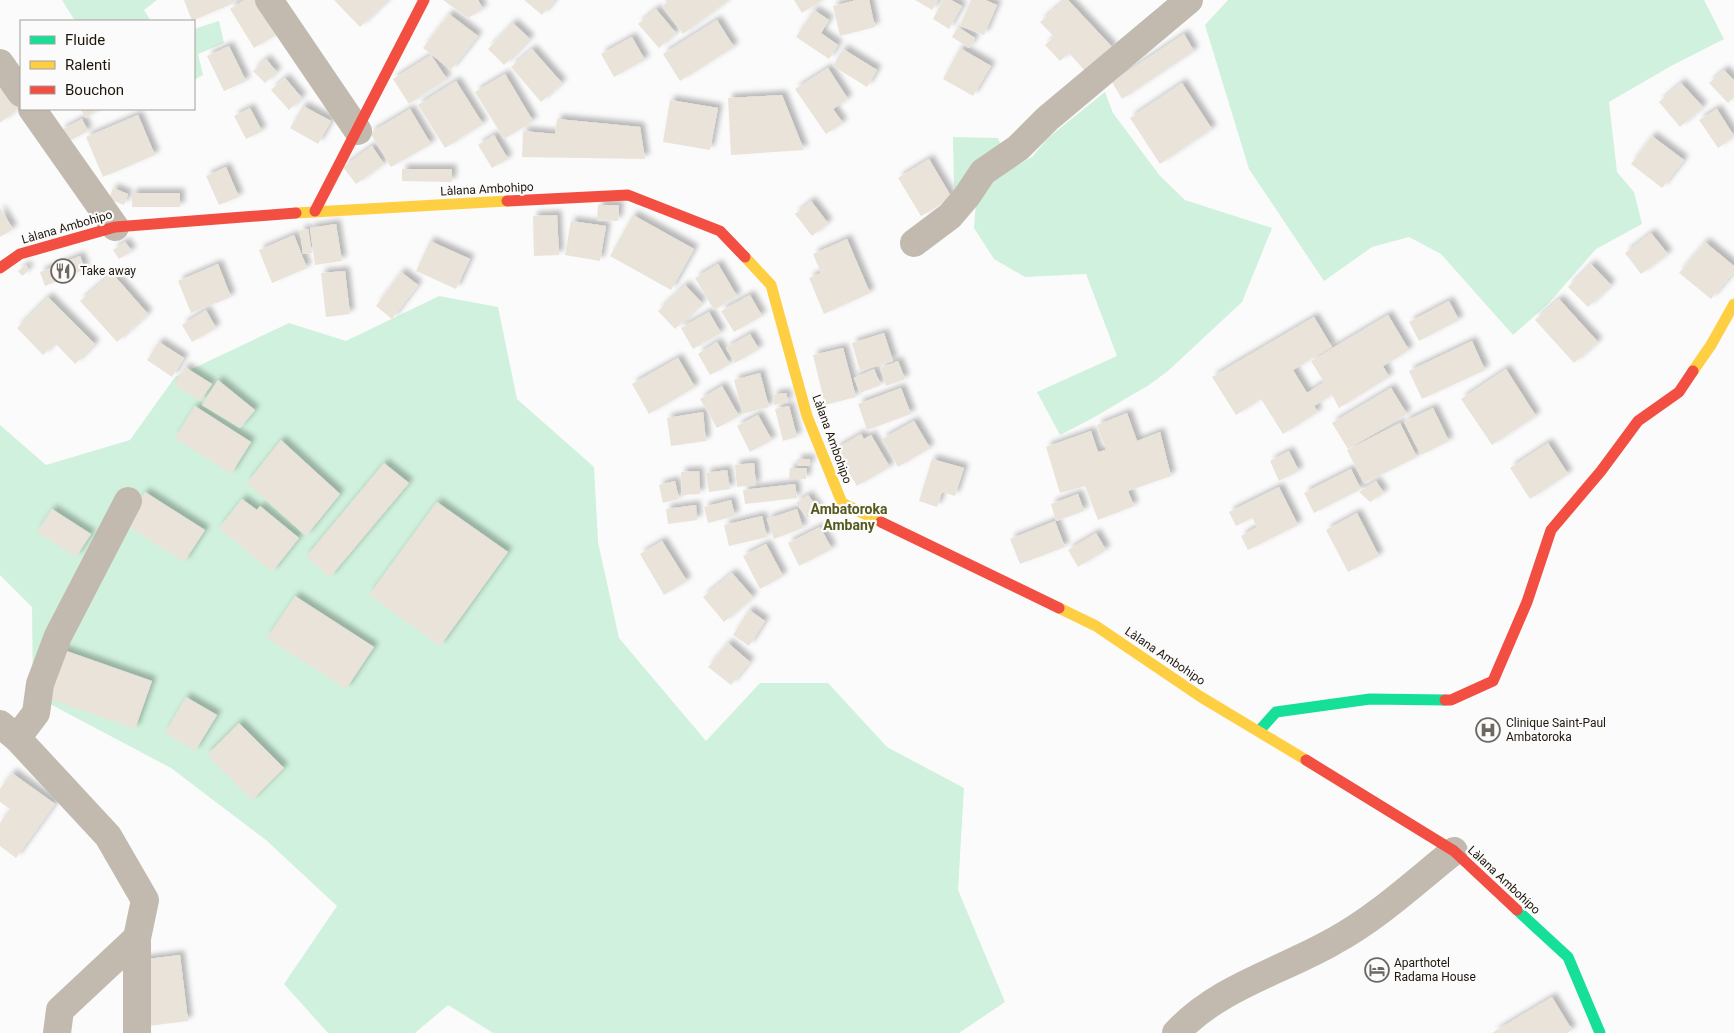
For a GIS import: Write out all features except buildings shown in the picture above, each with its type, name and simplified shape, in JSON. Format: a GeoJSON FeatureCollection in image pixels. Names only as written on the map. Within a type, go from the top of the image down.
{"type":"FeatureCollection","features":[{"type":"Feature","properties":{"kind":"street"},"geometry":{"type":"LineString","coordinates":[[269,0],[358,130]]}},
{"type":"Feature","properties":{"kind":"street"},"geometry":{"type":"LineString","coordinates":[[315,211],[424,0]]}},
{"type":"Feature","properties":{"kind":"street"},"geometry":{"type":"LineString","coordinates":[[914,243],[950,216],[967,196],[982,172],[1018,148],[1048,119],[1189,0]]}},
{"type":"Feature","properties":{"kind":"street"},"geometry":{"type":"LineString","coordinates":[[0,63],[20,92]]}},
{"type":"Feature","properties":{"kind":"street"},"geometry":{"type":"LineString","coordinates":[[33,110],[115,226]]}},
{"type":"Feature","properties":{"kind":"street","name":"Làlana Ambohipo"},"geometry":{"type":"LineString","coordinates":[[0,268],[20,254],[115,226],[315,211],[628,195],[720,231],[772,285],[807,416],[842,503],[1096,626],[1201,698],[1259,731],[1454,851],[1568,958],[1600,1033]]}},
{"type":"Feature","properties":{"kind":"street"},"geometry":{"type":"LineString","coordinates":[[1259,731],[1276,712],[1370,699],[1451,700],[1493,681],[1527,602],[1551,530],[1601,471],[1638,421],[1679,392],[1712,345],[1734,304]]}},
{"type":"Feature","properties":{"kind":"street"},"geometry":{"type":"LineString","coordinates":[[128,501],[58,636],[40,684],[36,713],[8,731],[108,836],[145,900],[137,938],[138,1033]]}},
{"type":"Feature","properties":{"kind":"street"},"geometry":{"type":"LineString","coordinates":[[1176,1033],[1183,1025],[1216,999],[1335,941],[1376,914],[1454,851]]}},
{"type":"Feature","properties":{"kind":"street"},"geometry":{"type":"LineString","coordinates":[[56,1033],[60,1010],[137,938]]}},
{"type":"Feature","properties":{"kind":"green space"},"geometry":{"type":"Polygon","coordinates":[[[62,0],[157,0],[144,10],[150,20],[74,20],[62,0]]]}},
{"type":"Feature","properties":{"kind":"green space"},"geometry":{"type":"Polygon","coordinates":[[[1228,0],[1704,0],[1724,39],[1671,66],[1609,102],[1617,172],[1634,192],[1642,224],[1596,249],[1548,304],[1513,335],[1441,254],[1409,237],[1372,247],[1324,281],[1249,169],[1205,25],[1228,0]]]}},
{"type":"Feature","properties":{"kind":"green space"},"geometry":{"type":"Polygon","coordinates":[[[219,21],[224,43],[198,54],[203,75],[195,79],[195,29],[219,21]]]}},
{"type":"Feature","properties":{"kind":"green space"},"geometry":{"type":"Polygon","coordinates":[[[1105,92],[1113,113],[1160,176],[1185,200],[1272,228],[1242,302],[1168,371],[1149,385],[1060,435],[1037,392],[1117,356],[1086,274],[1025,277],[994,259],[974,228],[976,202],[954,187],[953,137],[998,138],[1010,169],[1032,157],[1049,137],[1105,92]]]}},
{"type":"Feature","properties":{"kind":"green space"},"geometry":{"type":"Polygon","coordinates":[[[439,296],[498,307],[517,399],[594,467],[598,542],[619,638],[706,741],[760,683],[828,683],[887,747],[964,788],[958,890],[1005,1002],[959,1033],[493,1033],[448,1005],[415,1033],[328,1033],[284,984],[337,906],[266,840],[171,768],[33,695],[32,607],[0,575],[0,425],[46,465],[130,440],[175,377],[289,323],[346,341],[439,296]]]}},
{"type":"Feature","properties":{"kind":"traffic: fast"},"geometry":{"type":"LineString","coordinates":[[1259,731],[1276,712],[1370,699],[1445,700]]}},
{"type":"Feature","properties":{"kind":"traffic: fast"},"geometry":{"type":"LineString","coordinates":[[1517,910],[1568,957],[1600,1033]]}},
{"type":"Feature","properties":{"kind":"traffic: slow"},"geometry":{"type":"LineString","coordinates":[[296,213],[507,201]]}},
{"type":"Feature","properties":{"kind":"traffic: slow"},"geometry":{"type":"LineString","coordinates":[[745,257],[771,285],[807,416],[842,503],[881,522]]}},
{"type":"Feature","properties":{"kind":"traffic: slow"},"geometry":{"type":"LineString","coordinates":[[1693,371],[1711,345],[1734,304]]}},
{"type":"Feature","properties":{"kind":"traffic: slow"},"geometry":{"type":"LineString","coordinates":[[1059,608],[1096,626],[1201,697],[1306,760]]}},
{"type":"Feature","properties":{"kind":"traffic: jam"},"geometry":{"type":"LineString","coordinates":[[315,211],[424,0]]}},
{"type":"Feature","properties":{"kind":"traffic: jam"},"geometry":{"type":"LineString","coordinates":[[507,201],[628,195],[720,231],[745,257]]}},
{"type":"Feature","properties":{"kind":"traffic: jam"},"geometry":{"type":"LineString","coordinates":[[0,268],[20,254],[115,227],[296,213]]}},
{"type":"Feature","properties":{"kind":"traffic: jam"},"geometry":{"type":"LineString","coordinates":[[1445,700],[1451,700],[1493,681],[1527,602],[1551,530],[1601,471],[1638,421],[1679,392],[1693,371]]}},
{"type":"Feature","properties":{"kind":"traffic: jam"},"geometry":{"type":"LineString","coordinates":[[881,522],[1059,608]]}},
{"type":"Feature","properties":{"kind":"traffic: jam"},"geometry":{"type":"LineString","coordinates":[[1306,760],[1454,851],[1517,910]]}},
{"type":"Feature","properties":{"kind":"place","name":"Take away"},"geometry":{"type":"Point","coordinates":[63,271]}},
{"type":"Feature","properties":{"kind":"place","name":"Clinique Saint-Paul Ambatoroka"},"geometry":{"type":"Point","coordinates":[1488,730]}},
{"type":"Feature","properties":{"kind":"place","name":"Aparthotel Radama House"},"geometry":{"type":"Point","coordinates":[1377,970]}},
{"type":"Feature","properties":{"kind":"district","name":"Ambatoroka Ambany"},"geometry":{"type":"Point","coordinates":[849,518]}}]}
